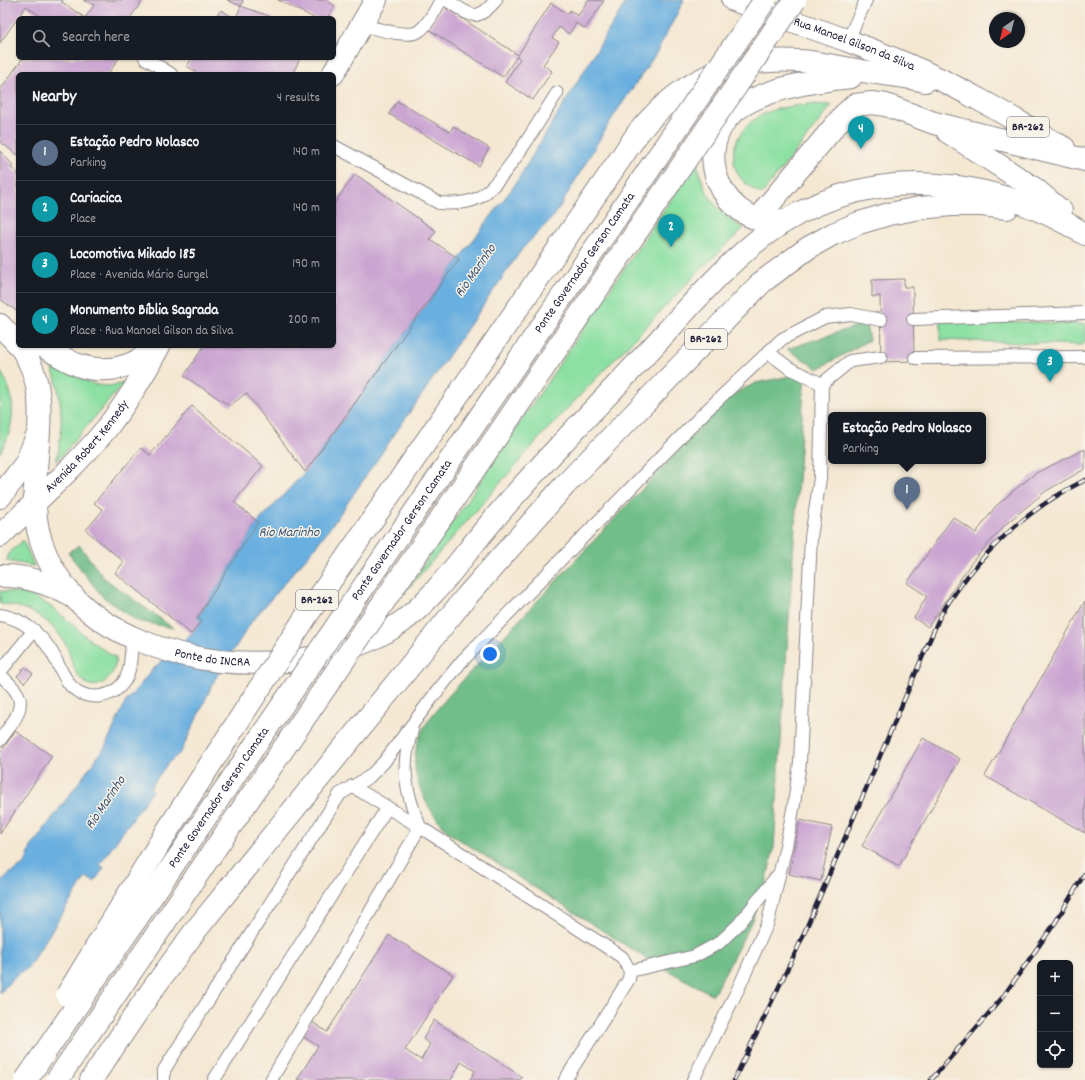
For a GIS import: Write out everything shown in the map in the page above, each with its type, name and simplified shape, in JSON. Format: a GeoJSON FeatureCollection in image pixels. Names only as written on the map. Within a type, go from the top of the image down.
{"type":"FeatureCollection","features":[{"type":"Feature","properties":{"kind":"main road"},"geometry":{"type":"LineString","coordinates":[[334,72],[376,0]]}},
{"type":"Feature","properties":{"kind":"main road","name":"Ponte Governador Gerson Camata"},"geometry":{"type":"LineString","coordinates":[[57,1080],[795,0]]}},
{"type":"Feature","properties":{"kind":"main road","name":"Ponte Governador Gerson Camata"},"geometry":{"type":"LineString","coordinates":[[26,1080],[748,2]]}},
{"type":"Feature","properties":{"kind":"main road","name":"Rua Manoel Gilson da Silva"},"geometry":{"type":"LineString","coordinates":[[748,2],[848,40],[923,71],[972,95]]}},
{"type":"Feature","properties":{"kind":"main road","name":"BR-262"},"geometry":{"type":"LineString","coordinates":[[15,1080],[169,828],[307,615],[638,133],[652,115],[688,86],[709,75],[731,67],[761,61],[800,61],[921,80],[972,95],[1085,160]]}},
{"type":"Feature","properties":{"kind":"main road"},"geometry":{"type":"LineString","coordinates":[[780,220],[748,215],[736,208],[726,198],[719,186],[713,163],[716,138],[721,127],[738,109],[769,94],[819,80],[876,73]]}},
{"type":"Feature","properties":{"kind":"main road"},"geometry":{"type":"LineString","coordinates":[[780,220],[766,208],[844,115],[855,104],[872,103],[893,107],[934,123],[1085,160]]}},
{"type":"Feature","properties":{"kind":"main road"},"geometry":{"type":"LineString","coordinates":[[934,123],[1035,190],[1079,230]]}},
{"type":"Feature","properties":{"kind":"main road","name":"Ponte do INCRA"},"geometry":{"type":"LineString","coordinates":[[74,597],[111,626],[132,637],[158,647],[210,660],[240,663],[269,663],[320,656],[354,646],[381,634],[416,610],[431,596],[495,516],[538,469],[722,274],[780,220],[854,193],[898,185],[927,184],[956,186],[985,191],[1014,199],[1079,230]]}},
{"type":"Feature","properties":{"kind":"main road","name":"BR-262"},"geometry":{"type":"LineString","coordinates":[[91,1080],[152,990],[195,931],[430,640],[502,555],[571,479],[762,282],[808,248],[833,234],[859,223],[889,214],[920,208],[943,205],[982,205],[1028,211],[1079,230]]}},
{"type":"Feature","properties":{"kind":"main road"},"geometry":{"type":"LineString","coordinates":[[0,324],[16,331]]}},
{"type":"Feature","properties":{"kind":"main road"},"geometry":{"type":"LineString","coordinates":[[0,324],[16,342]]}},
{"type":"Feature","properties":{"kind":"main road"},"geometry":{"type":"LineString","coordinates":[[21,348],[32,368],[38,384],[40,417],[34,502],[36,522],[49,562],[60,581],[74,597]]}},
{"type":"Feature","properties":{"kind":"main road"},"geometry":{"type":"LineString","coordinates":[[46,348],[77,365],[100,370],[126,366],[139,360],[156,348]]}},
{"type":"Feature","properties":{"kind":"main road","name":"Avenida Robert Kennedy"},"geometry":{"type":"LineString","coordinates":[[0,536],[84,454],[106,428],[131,395],[158,348]]}},
{"type":"Feature","properties":{"kind":"main road"},"geometry":{"type":"LineString","coordinates":[[0,497],[26,463],[33,448],[40,417]]}},
{"type":"Feature","properties":{"kind":"main road"},"geometry":{"type":"LineString","coordinates":[[0,576],[24,578],[42,582],[74,597]]}},
{"type":"Feature","properties":{"kind":"lane"},"geometry":{"type":"LineString","coordinates":[[362,25],[410,35],[420,30],[424,26],[441,0]]}},
{"type":"Feature","properties":{"kind":"lane"},"geometry":{"type":"LineString","coordinates":[[446,0],[471,15],[476,16],[487,11],[496,0]]}},
{"type":"Feature","properties":{"kind":"lane"},"geometry":{"type":"LineString","coordinates":[[848,40],[866,0]]}},
{"type":"Feature","properties":{"kind":"lane"},"geometry":{"type":"LineString","coordinates":[[148,60],[168,72]]}},
{"type":"Feature","properties":{"kind":"lane"},"geometry":{"type":"LineString","coordinates":[[336,147],[439,203],[454,204],[468,201],[478,198],[495,185],[557,93]]}},
{"type":"Feature","properties":{"kind":"lane"},"geometry":{"type":"LineString","coordinates":[[912,319],[1085,313]]}},
{"type":"Feature","properties":{"kind":"lane"},"geometry":{"type":"LineString","coordinates":[[164,1080],[164,1070],[340,794],[369,777],[384,762],[462,661],[705,412],[782,339],[825,317],[851,314],[881,320]]}},
{"type":"Feature","properties":{"kind":"lane"},"geometry":{"type":"LineString","coordinates":[[768,352],[789,368],[822,384]]}},
{"type":"Feature","properties":{"kind":"lane"},"geometry":{"type":"LineString","coordinates":[[693,1080],[739,987],[768,922],[793,811],[800,762],[811,537],[820,478],[822,384],[850,361],[881,357]]}},
{"type":"Feature","properties":{"kind":"lane"},"geometry":{"type":"LineString","coordinates":[[915,358],[1085,357]]}},
{"type":"Feature","properties":{"kind":"lane"},"geometry":{"type":"LineString","coordinates":[[0,615],[15,618],[34,630],[51,651],[70,685],[76,691],[92,697],[109,694],[123,683],[130,666],[132,637]]}},
{"type":"Feature","properties":{"kind":"lane"},"geometry":{"type":"LineString","coordinates":[[0,740],[18,713],[20,707],[17,693],[0,673],[34,630]]}},
{"type":"Feature","properties":{"kind":"lane"},"geometry":{"type":"LineString","coordinates":[[416,719],[407,745],[405,773],[409,801],[420,828]]}},
{"type":"Feature","properties":{"kind":"lane"},"geometry":{"type":"LineString","coordinates":[[352,786],[619,954],[630,971],[629,979],[565,1080]]}},
{"type":"Feature","properties":{"kind":"lane"},"geometry":{"type":"LineString","coordinates":[[214,1080],[387,808]]}},
{"type":"Feature","properties":{"kind":"lane"},"geometry":{"type":"LineString","coordinates":[[271,1080],[420,828]]}},
{"type":"Feature","properties":{"kind":"lane"},"geometry":{"type":"LineString","coordinates":[[630,971],[695,956],[719,943],[739,924],[779,874]]}},
{"type":"Feature","properties":{"kind":"green space"},"geometry":{"type":"Polygon","coordinates":[[[810,104],[832,105],[762,194],[749,187],[740,177],[735,167],[734,155],[736,144],[741,133],[750,123],[768,112],[786,107],[810,104]]]}},
{"type":"Feature","properties":{"kind":"green space"},"geometry":{"type":"Polygon","coordinates":[[[697,161],[699,172],[712,200],[726,216],[744,228],[703,267],[543,434],[406,591],[697,161]]]}},
{"type":"Feature","properties":{"kind":"green space"},"geometry":{"type":"Polygon","coordinates":[[[941,319],[1085,324],[1085,341],[1082,345],[940,340],[941,319]]]}},
{"type":"Feature","properties":{"kind":"green space"},"geometry":{"type":"Polygon","coordinates":[[[866,323],[869,340],[818,369],[787,349],[866,323]]]}},
{"type":"Feature","properties":{"kind":"green space"},"geometry":{"type":"Polygon","coordinates":[[[49,358],[75,376],[93,384],[102,386],[124,383],[56,462],[61,435],[61,409],[57,384],[49,358]]]}},
{"type":"Feature","properties":{"kind":"green space"},"geometry":{"type":"Polygon","coordinates":[[[0,371],[10,391],[12,412],[9,433],[0,453],[0,371]]]}},
{"type":"Feature","properties":{"kind":"green space"},"geometry":{"type":"Polygon","coordinates":[[[805,373],[774,847],[765,888],[749,927],[713,995],[647,959],[449,833],[425,801],[416,775],[416,749],[426,724],[452,692],[720,406],[737,392],[756,383],[805,373]]]}},
{"type":"Feature","properties":{"kind":"green space"},"geometry":{"type":"Polygon","coordinates":[[[23,540],[34,566],[7,561],[8,554],[23,540]]]}},
{"type":"Feature","properties":{"kind":"green space"},"geometry":{"type":"Polygon","coordinates":[[[79,545],[104,578],[173,628],[137,621],[103,597],[68,553],[79,545]]]}},
{"type":"Feature","properties":{"kind":"green space"},"geometry":{"type":"Polygon","coordinates":[[[0,591],[15,592],[27,595],[47,604],[89,639],[116,658],[113,672],[109,678],[98,685],[92,686],[86,683],[78,675],[67,647],[55,630],[40,616],[30,611],[10,605],[0,604],[0,591]]]}},
{"type":"Feature","properties":{"kind":"water","name":"Rio Marinho"},"geometry":{"type":"Polygon","coordinates":[[[627,0],[684,0],[657,52],[611,120],[555,215],[522,249],[335,521],[313,550],[252,621],[215,679],[181,752],[168,763],[150,788],[153,790],[100,864],[104,868],[94,882],[86,877],[27,969],[17,974],[0,993],[0,882],[9,874],[25,864],[31,847],[105,747],[125,703],[153,669],[191,634],[201,622],[197,618],[258,522],[305,472],[459,259],[514,186],[627,0]]]}},
{"type":"Feature","properties":{"kind":"building"},"geometry":{"type":"Polygon","coordinates":[[[0,0],[63,0],[62,2],[82,16],[40,16],[26,6],[19,16],[16,16],[16,20],[0,43],[0,0]]]}},
{"type":"Feature","properties":{"kind":"building"},"geometry":{"type":"Polygon","coordinates":[[[83,0],[143,0],[131,16],[86,16],[94,5],[83,0]]]}},
{"type":"Feature","properties":{"kind":"building"},"geometry":{"type":"Polygon","coordinates":[[[227,0],[243,0],[241,6],[227,0]]]}},
{"type":"Feature","properties":{"kind":"building"},"geometry":{"type":"Polygon","coordinates":[[[278,0],[326,0],[335,6],[328,16],[310,16],[278,0]]]}},
{"type":"Feature","properties":{"kind":"building"},"geometry":{"type":"Polygon","coordinates":[[[588,0],[604,1],[585,29],[576,23],[569,34],[559,27],[552,38],[559,42],[543,65],[552,71],[533,100],[505,82],[520,59],[517,56],[503,77],[428,29],[443,6],[518,55],[551,3],[568,14],[570,10],[578,16],[588,0]]]}},
{"type":"Feature","properties":{"kind":"building"},"geometry":{"type":"Polygon","coordinates":[[[241,6],[268,16],[237,16],[241,6]]]}},
{"type":"Feature","properties":{"kind":"building"},"geometry":{"type":"Polygon","coordinates":[[[221,10],[231,16],[216,16],[221,10]]]}},
{"type":"Feature","properties":{"kind":"building"},"geometry":{"type":"Polygon","coordinates":[[[22,60],[118,60],[109,72],[16,72],[16,154],[0,142],[0,90],[22,60]]]}},
{"type":"Feature","properties":{"kind":"building"},"geometry":{"type":"Polygon","coordinates":[[[191,60],[299,60],[293,72],[196,72],[187,66],[191,60]]]}},
{"type":"Feature","properties":{"kind":"building"},"geometry":{"type":"Polygon","coordinates":[[[397,101],[450,132],[453,126],[489,148],[479,166],[389,114],[397,101]]]}},
{"type":"Feature","properties":{"kind":"building"},"geometry":{"type":"Polygon","coordinates":[[[0,151],[13,165],[11,168],[16,172],[16,311],[0,299],[0,151]]]}},
{"type":"Feature","properties":{"kind":"building"},"geometry":{"type":"Polygon","coordinates":[[[355,174],[436,231],[430,239],[459,259],[305,472],[246,393],[230,406],[184,376],[203,348],[336,348],[336,201],[355,174]]]}},
{"type":"Feature","properties":{"kind":"building"},"geometry":{"type":"Polygon","coordinates":[[[904,279],[904,287],[913,287],[914,361],[881,362],[880,296],[872,297],[872,280],[904,279]]]}},
{"type":"Feature","properties":{"kind":"building"},"geometry":{"type":"Polygon","coordinates":[[[192,406],[263,466],[234,502],[258,522],[197,618],[201,621],[191,634],[115,573],[124,562],[86,530],[103,510],[94,503],[141,448],[150,455],[192,406]]]}},
{"type":"Feature","properties":{"kind":"building"},"geometry":{"type":"Polygon","coordinates":[[[1085,449],[1085,469],[1046,491],[1007,523],[971,563],[928,627],[914,618],[927,596],[907,583],[953,517],[976,533],[995,507],[1036,473],[1085,449]]]}},
{"type":"Feature","properties":{"kind":"building"},"geometry":{"type":"Polygon","coordinates":[[[1085,601],[1085,833],[985,776],[1085,601]]]}},
{"type":"Feature","properties":{"kind":"building"},"geometry":{"type":"Polygon","coordinates":[[[25,667],[33,674],[24,683],[17,676],[25,667]]]}},
{"type":"Feature","properties":{"kind":"building"},"geometry":{"type":"Polygon","coordinates":[[[15,731],[52,756],[0,834],[0,753],[15,731]]]}},
{"type":"Feature","properties":{"kind":"building"},"geometry":{"type":"Polygon","coordinates":[[[923,738],[960,759],[899,866],[862,846],[923,738]]]}},
{"type":"Feature","properties":{"kind":"building"},"geometry":{"type":"Polygon","coordinates":[[[800,820],[832,827],[821,881],[789,874],[800,820]]]}},
{"type":"Feature","properties":{"kind":"building"},"geometry":{"type":"Polygon","coordinates":[[[389,935],[453,975],[405,1050],[421,1060],[430,1044],[423,1039],[434,1020],[522,1077],[520,1080],[470,1080],[475,1071],[461,1062],[451,1080],[297,1080],[318,1046],[302,1036],[311,1021],[327,1032],[389,935]]]}},
{"type":"Feature","properties":{"kind":"railway"},"geometry":{"type":"LineString","coordinates":[[734,1080],[799,945],[940,616],[954,594],[985,555],[1021,521],[1062,492],[1085,480]]}},
{"type":"Feature","properties":{"kind":"railway"},"geometry":{"type":"LineString","coordinates":[[931,1080],[1002,998],[1055,923],[1085,873]]}},
{"type":"Feature","properties":{"kind":"place","name":"Monumento Bíblia Sagrada"},"geometry":{"type":"Point","coordinates":[861,149]}},
{"type":"Feature","properties":{"kind":"place","name":"Cariacica"},"geometry":{"type":"Point","coordinates":[671,247]}},
{"type":"Feature","properties":{"kind":"place","name":"Locomotiva Mikado 185"},"geometry":{"type":"Point","coordinates":[1050,382]}},
{"type":"Feature","properties":{"kind":"place","name":"Estação Pedro Nolasco"},"geometry":{"type":"Point","coordinates":[907,510]}}]}
